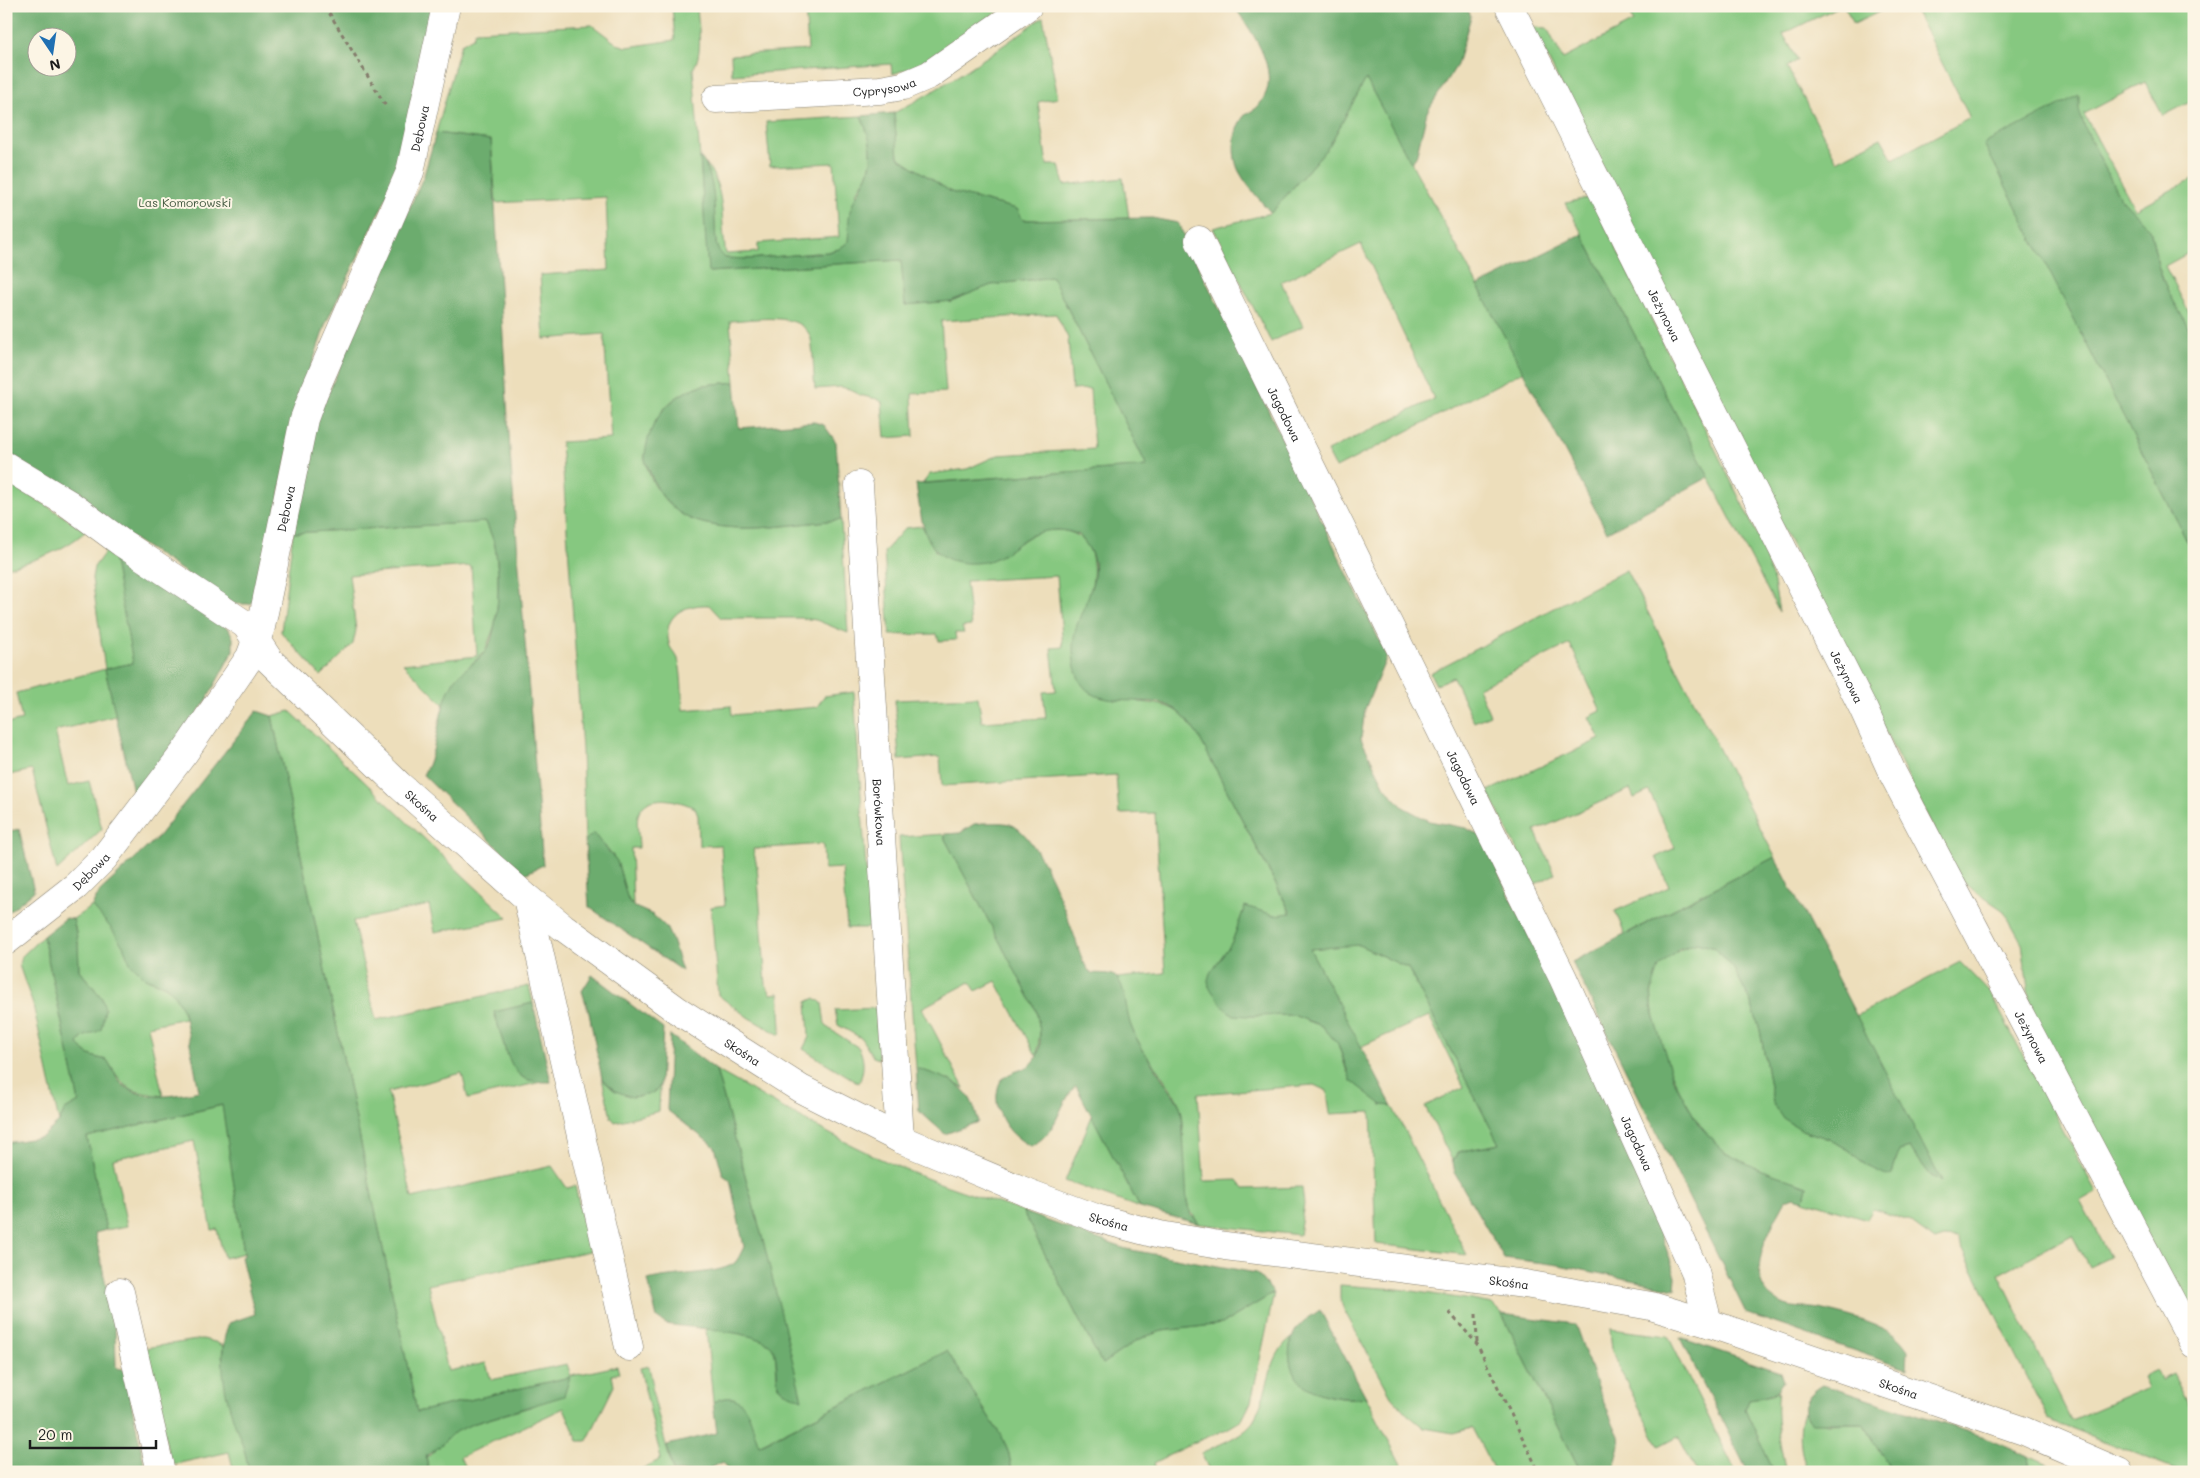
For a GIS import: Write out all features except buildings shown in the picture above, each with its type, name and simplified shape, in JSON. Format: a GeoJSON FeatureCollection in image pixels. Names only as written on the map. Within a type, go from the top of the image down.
{"type":"FeatureCollection","features":[{"type":"Feature","properties":{"kind":"street","name":"Dębowa"},"geometry":{"type":"LineString","coordinates":[[6,940],[76,886],[104,858],[184,753],[250,657],[257,640],[306,412],[404,187],[415,155],[446,6]]}},
{"type":"Feature","properties":{"kind":"street","name":"Cyprysowa"},"geometry":{"type":"LineString","coordinates":[[716,99],[880,90],[903,86],[929,75],[1028,6]]}},
{"type":"Feature","properties":{"kind":"street","name":"Jeżynowa"},"geometry":{"type":"LineString","coordinates":[[1508,6],[1863,708],[1893,774],[2194,1344]]}},
{"type":"Feature","properties":{"kind":"street","name":"Jagodowa"},"geometry":{"type":"LineString","coordinates":[[1199,240],[1563,978],[1695,1271],[1708,1323]]}},
{"type":"Feature","properties":{"kind":"street","name":"Skośna"},"geometry":{"type":"LineString","coordinates":[[6,466],[69,504],[122,544],[246,625],[269,660],[385,772],[526,898],[563,927],[686,1015],[801,1089],[900,1139],[1040,1198],[1096,1218],[1151,1233],[1225,1246],[1525,1284],[1591,1294],[1651,1306],[1708,1323],[2024,1431],[2119,1472]]}},
{"type":"Feature","properties":{"kind":"street","name":"Borówkowa"},"geometry":{"type":"LineString","coordinates":[[859,485],[900,1139]]}},
{"type":"Feature","properties":{"kind":"street"},"geometry":{"type":"LineString","coordinates":[[526,898],[629,1346]]}},
{"type":"Feature","properties":{"kind":"street"},"geometry":{"type":"LineString","coordinates":[[120,1292],[161,1472]]}},
{"type":"Feature","properties":{"kind":"path"},"geometry":{"type":"LineString","coordinates":[[325,6],[415,155]]}},
{"type":"Feature","properties":{"kind":"path"},"geometry":{"type":"LineString","coordinates":[[1413,1270],[1477,1344],[1539,1472]]}},
{"type":"Feature","properties":{"kind":"green space","name":"Las Komorowski"},"geometry":{"type":"Polygon","coordinates":[[[6,6],[432,6],[394,182],[326,323],[302,394],[256,600],[249,604],[234,604],[6,456],[6,6]]]}},
{"type":"Feature","properties":{"kind":"green space"},"geometry":{"type":"Polygon","coordinates":[[[672,6],[697,6],[699,47],[693,69],[709,272],[902,260],[905,305],[951,301],[991,285],[1052,277],[1147,466],[923,483],[930,474],[967,469],[998,455],[1094,449],[1090,389],[1072,390],[1068,338],[1056,314],[941,321],[946,392],[912,394],[914,436],[885,438],[882,402],[877,399],[859,395],[853,390],[841,387],[815,389],[812,345],[806,330],[788,320],[776,319],[730,321],[735,382],[698,386],[676,398],[658,417],[651,434],[645,459],[656,488],[670,505],[687,517],[696,521],[732,528],[769,527],[841,520],[848,633],[816,620],[801,618],[721,618],[709,605],[700,605],[677,613],[672,618],[668,633],[670,645],[679,664],[683,710],[731,706],[732,715],[817,707],[824,696],[854,692],[870,928],[847,928],[842,868],[824,869],[823,844],[753,849],[757,866],[766,985],[771,994],[779,993],[780,1035],[749,1018],[718,995],[711,907],[725,905],[721,845],[699,846],[698,816],[695,808],[672,800],[655,800],[642,807],[637,819],[639,848],[631,848],[633,906],[624,890],[619,867],[614,857],[593,833],[585,841],[582,750],[561,442],[611,439],[604,334],[544,339],[540,275],[609,270],[606,197],[496,203],[491,140],[436,133],[461,44],[473,37],[475,31],[592,25],[617,44],[627,47],[675,40],[672,6]]]}},
{"type":"Feature","properties":{"kind":"green space"},"geometry":{"type":"Polygon","coordinates":[[[805,6],[1006,6],[937,54],[908,69],[892,74],[891,64],[732,75],[731,55],[808,50],[805,6]]]}},
{"type":"Feature","properties":{"kind":"green space"},"geometry":{"type":"Polygon","coordinates":[[[1234,6],[1466,6],[1471,16],[1457,65],[1427,112],[1416,157],[1411,163],[1366,79],[1329,146],[1271,213],[1243,178],[1235,160],[1234,144],[1237,128],[1245,115],[1257,107],[1263,99],[1268,86],[1268,75],[1263,54],[1234,6]]]}},
{"type":"Feature","properties":{"kind":"green space"},"geometry":{"type":"Polygon","coordinates":[[[1635,6],[1840,6],[1783,34],[1798,60],[1787,67],[1837,161],[1881,138],[1893,159],[1970,118],[1913,6],[2194,6],[2194,100],[2163,116],[2145,82],[2084,114],[2135,209],[2194,178],[2194,250],[2165,266],[2194,322],[2194,338],[2167,289],[2159,269],[2150,229],[2120,199],[2085,128],[2079,110],[1985,144],[2194,554],[2194,1323],[2032,1020],[2022,943],[2004,911],[1960,881],[1532,27],[1547,28],[1563,59],[1633,22],[1628,10],[1635,6]]]}},
{"type":"Feature","properties":{"kind":"green space"},"geometry":{"type":"Polygon","coordinates":[[[1844,6],[1884,6],[1885,9],[1854,24],[1844,6]]]}},
{"type":"Feature","properties":{"kind":"green space"},"geometry":{"type":"Polygon","coordinates":[[[1043,17],[1058,98],[1038,102],[1047,165],[1059,165],[1064,185],[1123,178],[1129,218],[1023,220],[1017,209],[951,192],[898,157],[894,113],[970,68],[1043,17]]]}},
{"type":"Feature","properties":{"kind":"green space"},"geometry":{"type":"Polygon","coordinates":[[[1366,79],[1524,371],[1336,468],[1327,451],[1434,399],[1361,244],[1281,282],[1303,326],[1271,342],[1213,228],[1271,213],[1329,146],[1366,79]]]}},
{"type":"Feature","properties":{"kind":"green space"},"geometry":{"type":"Polygon","coordinates":[[[2079,95],[2079,110],[2085,128],[2120,198],[2150,229],[2159,269],[2167,289],[2194,338],[2194,554],[1984,144],[2079,95]]]}},
{"type":"Feature","properties":{"kind":"green space"},"geometry":{"type":"Polygon","coordinates":[[[894,113],[898,157],[951,192],[1017,209],[1023,220],[1152,218],[1178,223],[1387,656],[1365,709],[1361,739],[1385,787],[1403,807],[1429,821],[1466,828],[1481,836],[1634,1155],[1676,1277],[1675,1289],[1559,1265],[1504,1258],[1455,1174],[1453,1162],[1457,1153],[1499,1144],[1408,968],[1359,945],[1310,949],[1392,1106],[1382,1105],[1351,1081],[1338,1044],[1322,1026],[1293,1015],[1234,1015],[1225,1009],[1209,987],[1208,980],[1210,973],[1232,942],[1245,906],[1274,915],[1291,913],[1199,737],[1184,718],[1175,709],[1164,704],[1102,698],[1091,693],[1083,686],[1077,674],[1073,646],[1077,625],[1094,578],[1095,567],[1092,555],[1086,544],[1079,535],[1068,531],[1045,531],[1027,538],[989,561],[970,563],[947,558],[937,552],[930,543],[922,521],[916,484],[1147,466],[1052,277],[991,285],[951,301],[905,305],[901,260],[708,272],[700,157],[709,174],[712,186],[716,243],[718,250],[725,258],[749,259],[828,252],[839,249],[848,242],[850,211],[870,168],[870,146],[861,116],[894,113]]]}},
{"type":"Feature","properties":{"kind":"green space"},"geometry":{"type":"Polygon","coordinates":[[[861,116],[869,134],[872,159],[867,176],[857,191],[848,242],[839,249],[828,252],[749,259],[725,258],[718,250],[716,243],[713,193],[706,163],[713,174],[720,196],[726,254],[758,252],[758,243],[839,237],[834,163],[770,166],[766,122],[861,116]]]}},
{"type":"Feature","properties":{"kind":"green space"},"geometry":{"type":"Polygon","coordinates":[[[436,133],[491,140],[511,467],[543,865],[525,874],[423,775],[432,752],[448,692],[457,677],[485,652],[494,630],[498,599],[498,568],[494,543],[486,522],[293,533],[312,430],[424,175],[436,133]]]}},
{"type":"Feature","properties":{"kind":"green space"},"geometry":{"type":"Polygon","coordinates":[[[1591,197],[1757,534],[1774,583],[1779,612],[1566,203],[1591,197]]]}},
{"type":"Feature","properties":{"kind":"green space"},"geometry":{"type":"Polygon","coordinates":[[[1582,234],[1709,477],[1607,532],[1478,286],[1582,234]]]}},
{"type":"Feature","properties":{"kind":"green space"},"geometry":{"type":"Polygon","coordinates":[[[735,382],[739,428],[814,422],[824,425],[836,442],[841,520],[769,527],[732,528],[696,521],[680,513],[666,501],[656,487],[645,457],[654,424],[667,407],[684,393],[698,386],[735,382]]]}},
{"type":"Feature","properties":{"kind":"green space"},"geometry":{"type":"Polygon","coordinates":[[[6,479],[86,531],[58,550],[28,562],[6,568],[6,479]]]}},
{"type":"Feature","properties":{"kind":"green space"},"geometry":{"type":"Polygon","coordinates":[[[486,522],[495,544],[498,574],[495,625],[485,651],[454,681],[445,706],[403,664],[477,656],[471,566],[349,575],[356,630],[353,644],[321,676],[281,632],[293,533],[486,522]]]}},
{"type":"Feature","properties":{"kind":"green space"},"geometry":{"type":"Polygon","coordinates":[[[922,526],[936,552],[1013,545],[1036,533],[1060,530],[1073,533],[1089,549],[1093,560],[1093,573],[1087,601],[1139,702],[1168,707],[1180,714],[1192,727],[1199,737],[1291,914],[1274,915],[1245,907],[1232,942],[1225,954],[1248,1016],[1293,1015],[1322,1026],[1338,1044],[1347,1072],[1382,1105],[1392,1106],[1467,1255],[1376,1244],[1371,1112],[1330,1114],[1327,1091],[1314,1085],[1198,1094],[1204,1181],[1237,1180],[1244,1189],[1302,1187],[1304,1204],[1299,1235],[1200,1224],[1192,1213],[1184,1187],[1183,1128],[1180,1105],[1135,1035],[1128,1019],[1121,987],[1117,978],[1165,973],[1155,813],[1119,814],[1116,775],[942,786],[940,757],[899,760],[895,700],[978,697],[982,722],[1046,718],[1043,692],[1056,691],[1051,648],[1063,647],[1057,576],[966,581],[971,626],[962,627],[964,633],[955,633],[956,640],[939,641],[937,634],[890,635],[884,552],[905,528],[922,526]]]}},
{"type":"Feature","properties":{"kind":"green space"},"geometry":{"type":"Polygon","coordinates":[[[108,548],[112,551],[134,663],[105,669],[92,578],[94,567],[108,548]]]}},
{"type":"Feature","properties":{"kind":"green space"},"geometry":{"type":"Polygon","coordinates":[[[112,551],[229,629],[233,638],[233,651],[205,703],[134,796],[105,669],[133,663],[112,551]]]}},
{"type":"Feature","properties":{"kind":"green space"},"geometry":{"type":"Polygon","coordinates":[[[1626,570],[1775,857],[1625,934],[1615,911],[1669,887],[1656,857],[1675,848],[1649,791],[1634,798],[1630,789],[1535,831],[1555,874],[1534,885],[1488,791],[1600,739],[1589,717],[1601,711],[1570,644],[1478,688],[1490,715],[1474,722],[1453,677],[1436,685],[1430,673],[1626,570]]]}},
{"type":"Feature","properties":{"kind":"green space"},"geometry":{"type":"Polygon","coordinates":[[[105,669],[116,716],[55,731],[68,786],[89,781],[102,829],[57,871],[32,770],[9,775],[9,772],[6,773],[6,724],[22,720],[16,693],[105,669]]]}},
{"type":"Feature","properties":{"kind":"green space"},"geometry":{"type":"Polygon","coordinates":[[[257,711],[272,716],[417,1412],[570,1377],[564,1396],[472,1424],[452,1434],[438,1448],[426,1456],[429,1472],[249,1472],[246,1455],[227,1398],[223,1365],[224,1342],[229,1323],[255,1314],[241,1257],[244,1256],[244,1253],[222,1105],[87,1137],[106,1230],[95,1233],[115,1327],[116,1368],[123,1369],[125,1374],[146,1472],[6,1472],[6,1143],[42,1137],[59,1122],[65,1110],[79,1102],[43,936],[66,918],[73,919],[78,942],[79,970],[102,998],[105,1009],[101,1030],[83,1037],[78,1043],[84,1051],[94,1057],[107,1060],[118,1079],[130,1090],[159,1096],[199,1091],[184,1012],[173,993],[166,986],[145,978],[130,963],[123,946],[111,928],[92,906],[100,891],[157,838],[257,711]]]}},
{"type":"Feature","properties":{"kind":"green space"},"geometry":{"type":"Polygon","coordinates":[[[290,711],[508,918],[435,932],[429,905],[353,921],[376,1020],[529,986],[533,1003],[494,1012],[507,1055],[522,1077],[541,1082],[468,1099],[462,1073],[388,1092],[412,1198],[552,1166],[567,1188],[575,1186],[590,1251],[428,1285],[448,1371],[486,1363],[491,1380],[567,1364],[571,1376],[617,1366],[619,1373],[612,1375],[614,1386],[587,1441],[578,1441],[564,1408],[460,1457],[467,1472],[429,1472],[426,1456],[429,1456],[452,1434],[472,1424],[530,1407],[570,1377],[417,1412],[272,716],[290,711]]]}},
{"type":"Feature","properties":{"kind":"green space"},"geometry":{"type":"Polygon","coordinates":[[[974,824],[1010,824],[1030,842],[1049,873],[1088,969],[1091,973],[1112,975],[1120,982],[1129,1021],[1136,1037],[1180,1106],[1187,1203],[1191,1215],[1200,1224],[1140,1208],[1076,1086],[1069,1094],[1047,1134],[1031,1146],[1017,1137],[1002,1118],[997,1102],[999,1084],[1009,1074],[1032,1064],[1038,1054],[1040,1035],[1036,1010],[945,839],[945,834],[960,833],[974,824]]]}},
{"type":"Feature","properties":{"kind":"green space"},"geometry":{"type":"Polygon","coordinates":[[[19,829],[34,891],[6,914],[6,832],[19,829]]]}},
{"type":"Feature","properties":{"kind":"green space"},"geometry":{"type":"Polygon","coordinates":[[[593,833],[617,861],[628,900],[633,906],[653,915],[666,927],[682,971],[589,907],[585,841],[593,833]]]}},
{"type":"Feature","properties":{"kind":"green space"},"geometry":{"type":"Polygon","coordinates":[[[945,834],[945,839],[1036,1010],[1040,1030],[1037,1057],[996,981],[976,991],[970,982],[922,1008],[964,1088],[947,1079],[916,1068],[899,837],[945,834]]]}},
{"type":"Feature","properties":{"kind":"green space"},"geometry":{"type":"Polygon","coordinates":[[[1775,857],[1942,1182],[1931,1176],[1910,1148],[1899,1151],[1892,1174],[1888,1176],[1867,1166],[1851,1152],[1829,1139],[1802,1130],[1783,1118],[1773,1103],[1760,1030],[1750,1000],[1734,969],[1715,948],[1697,943],[1679,949],[1659,967],[1651,993],[1653,1014],[1673,1079],[1699,1125],[1725,1153],[1759,1169],[1807,1186],[1804,1200],[1794,1197],[1786,1200],[1765,1242],[1759,1272],[1762,1285],[1770,1296],[1785,1305],[1838,1313],[1872,1324],[1891,1333],[1908,1350],[1907,1369],[1746,1313],[1572,962],[1775,857]]]}},
{"type":"Feature","properties":{"kind":"green space"},"geometry":{"type":"Polygon","coordinates":[[[92,906],[109,924],[140,974],[146,979],[169,989],[178,1000],[185,1018],[148,1026],[163,1096],[142,1093],[129,1088],[119,1078],[107,1060],[87,1053],[78,1043],[83,1037],[95,989],[79,970],[78,942],[73,919],[92,906]]]}},
{"type":"Feature","properties":{"kind":"green space"},"geometry":{"type":"Polygon","coordinates":[[[43,936],[79,1102],[65,1110],[59,1122],[33,1005],[19,965],[21,957],[43,936]]]}},
{"type":"Feature","properties":{"kind":"green space"},"geometry":{"type":"Polygon","coordinates":[[[1697,943],[1715,948],[1734,969],[1750,1000],[1760,1030],[1773,1103],[1802,1130],[1829,1139],[1851,1152],[1867,1166],[1892,1174],[1899,1151],[1910,1148],[1931,1176],[1941,1181],[1856,1016],[1960,962],[1990,993],[2096,1192],[2080,1201],[2110,1257],[2089,1267],[2072,1235],[1999,1274],[2071,1420],[2148,1387],[2143,1376],[2156,1370],[2161,1380],[2173,1374],[2194,1415],[2194,1472],[2183,1472],[2048,1419],[1957,1238],[1944,1237],[1935,1240],[1909,1221],[1873,1209],[1867,1219],[1804,1200],[1807,1186],[1745,1164],[1726,1153],[1712,1140],[1696,1120],[1669,1066],[1658,1036],[1653,1009],[1652,985],[1659,967],[1681,949],[1697,943]]]}},
{"type":"Feature","properties":{"kind":"green space"},"geometry":{"type":"Polygon","coordinates":[[[1359,945],[1408,968],[1499,1144],[1457,1152],[1453,1162],[1425,1106],[1464,1087],[1429,1016],[1360,1047],[1310,949],[1359,945]]]}},
{"type":"Feature","properties":{"kind":"green space"},"geometry":{"type":"Polygon","coordinates":[[[592,975],[663,1029],[660,1085],[656,1091],[647,1095],[632,1097],[615,1091],[602,1079],[589,1013],[582,991],[592,975]]]}},
{"type":"Feature","properties":{"kind":"green space"},"geometry":{"type":"Polygon","coordinates":[[[815,998],[822,1003],[825,1024],[828,1028],[859,1048],[863,1065],[859,1083],[803,1049],[809,1037],[807,1002],[815,998]]]}},
{"type":"Feature","properties":{"kind":"green space"},"geometry":{"type":"Polygon","coordinates":[[[533,1003],[551,1082],[527,1079],[516,1071],[504,1047],[494,1012],[533,1003]]]}},
{"type":"Feature","properties":{"kind":"green space"},"geometry":{"type":"Polygon","coordinates":[[[876,1008],[879,1059],[873,1057],[861,1038],[838,1025],[835,1010],[876,1008]]]}},
{"type":"Feature","properties":{"kind":"green space"},"geometry":{"type":"Polygon","coordinates":[[[670,1035],[716,1070],[764,1244],[802,1399],[785,1392],[778,1386],[774,1351],[766,1342],[740,1334],[666,1324],[657,1318],[648,1280],[725,1268],[735,1263],[744,1247],[730,1180],[723,1175],[715,1147],[667,1110],[670,1035]]]}},
{"type":"Feature","properties":{"kind":"green space"},"geometry":{"type":"Polygon","coordinates":[[[916,1068],[948,1080],[964,1091],[975,1109],[978,1122],[945,1134],[919,1111],[916,1068]]]}},
{"type":"Feature","properties":{"kind":"green space"},"geometry":{"type":"Polygon","coordinates":[[[716,1070],[807,1122],[877,1157],[931,1180],[1023,1212],[1102,1364],[1136,1341],[1162,1331],[1222,1324],[1274,1293],[1251,1402],[1242,1420],[1227,1429],[1193,1443],[1154,1463],[1157,1472],[1012,1472],[1009,1454],[1003,1439],[947,1351],[758,1445],[750,1417],[734,1398],[720,1399],[713,1402],[706,1329],[744,1334],[771,1345],[775,1355],[778,1386],[785,1392],[764,1244],[716,1070]]]}},
{"type":"Feature","properties":{"kind":"green space"},"geometry":{"type":"Polygon","coordinates":[[[602,1079],[615,1091],[656,1091],[660,1085],[659,1111],[615,1122],[611,1117],[602,1079]]]}},
{"type":"Feature","properties":{"kind":"green space"},"geometry":{"type":"Polygon","coordinates":[[[223,1105],[244,1253],[224,1258],[217,1229],[212,1230],[194,1141],[113,1159],[127,1226],[106,1230],[87,1137],[223,1105]]]}},
{"type":"Feature","properties":{"kind":"green space"},"geometry":{"type":"Polygon","coordinates":[[[1092,1116],[1140,1208],[1065,1181],[1092,1116]]]}},
{"type":"Feature","properties":{"kind":"green space"},"geometry":{"type":"Polygon","coordinates":[[[1023,1212],[1126,1249],[1256,1273],[1274,1293],[1222,1324],[1162,1331],[1147,1336],[1136,1341],[1102,1364],[1023,1212]]]}},
{"type":"Feature","properties":{"kind":"green space"},"geometry":{"type":"Polygon","coordinates":[[[1340,1285],[1398,1289],[1492,1304],[1502,1314],[1581,1472],[1495,1472],[1472,1428],[1453,1433],[1424,1428],[1407,1414],[1391,1396],[1344,1310],[1340,1299],[1340,1285]]]}},
{"type":"Feature","properties":{"kind":"green space"},"geometry":{"type":"Polygon","coordinates":[[[1320,1310],[1366,1397],[1343,1398],[1320,1393],[1299,1381],[1294,1373],[1289,1355],[1293,1336],[1297,1328],[1304,1321],[1320,1310]]]}},
{"type":"Feature","properties":{"kind":"green space"},"geometry":{"type":"Polygon","coordinates":[[[1502,1314],[1575,1324],[1599,1392],[1619,1436],[1620,1445],[1615,1465],[1617,1472],[1581,1472],[1502,1314]]]}},
{"type":"Feature","properties":{"kind":"green space"},"geometry":{"type":"Polygon","coordinates":[[[1610,1329],[1668,1336],[1736,1472],[1697,1472],[1678,1436],[1659,1446],[1619,1368],[1612,1351],[1610,1329]]]}},
{"type":"Feature","properties":{"kind":"green space"},"geometry":{"type":"Polygon","coordinates":[[[1292,1337],[1290,1354],[1292,1368],[1299,1379],[1309,1388],[1322,1394],[1336,1397],[1366,1397],[1405,1472],[1210,1472],[1201,1453],[1234,1437],[1252,1423],[1262,1400],[1274,1361],[1284,1344],[1292,1337]]]}},
{"type":"Feature","properties":{"kind":"green space"},"geometry":{"type":"Polygon","coordinates":[[[1680,1338],[1780,1372],[1783,1381],[1780,1386],[1773,1393],[1749,1399],[1745,1409],[1774,1472],[1748,1472],[1680,1338]]]}},
{"type":"Feature","properties":{"kind":"green space"},"geometry":{"type":"Polygon","coordinates":[[[203,1339],[223,1346],[222,1356],[237,1428],[244,1445],[249,1472],[234,1472],[229,1452],[171,1465],[145,1348],[203,1339]]]}},
{"type":"Feature","properties":{"kind":"green space"},"geometry":{"type":"Polygon","coordinates":[[[947,1351],[1003,1439],[1009,1454],[1012,1472],[729,1472],[723,1462],[703,1472],[673,1472],[667,1445],[717,1433],[713,1402],[725,1398],[734,1398],[741,1402],[750,1417],[759,1445],[947,1351]]]}},
{"type":"Feature","properties":{"kind":"green space"},"geometry":{"type":"Polygon","coordinates":[[[649,1366],[653,1386],[651,1387],[673,1472],[636,1472],[661,1459],[640,1368],[649,1366]]]}},
{"type":"Feature","properties":{"kind":"green space"},"geometry":{"type":"Polygon","coordinates":[[[1823,1385],[1990,1439],[2028,1456],[2030,1472],[1892,1472],[1863,1423],[1813,1423],[1808,1418],[1804,1408],[1806,1402],[1812,1393],[1823,1385]]]}},
{"type":"Feature","properties":{"kind":"green space"},"geometry":{"type":"Polygon","coordinates":[[[1778,1390],[1777,1421],[1786,1472],[1774,1472],[1745,1409],[1749,1399],[1772,1395],[1778,1390]]]}},
{"type":"Feature","properties":{"kind":"green space"},"geometry":{"type":"Polygon","coordinates":[[[1804,1412],[1807,1418],[1827,1424],[1863,1423],[1892,1472],[1807,1472],[1801,1442],[1804,1412]]]}},
{"type":"Feature","properties":{"kind":"green space"},"geometry":{"type":"Polygon","coordinates":[[[2028,1456],[2065,1472],[2030,1472],[2028,1456]]]}}]}
